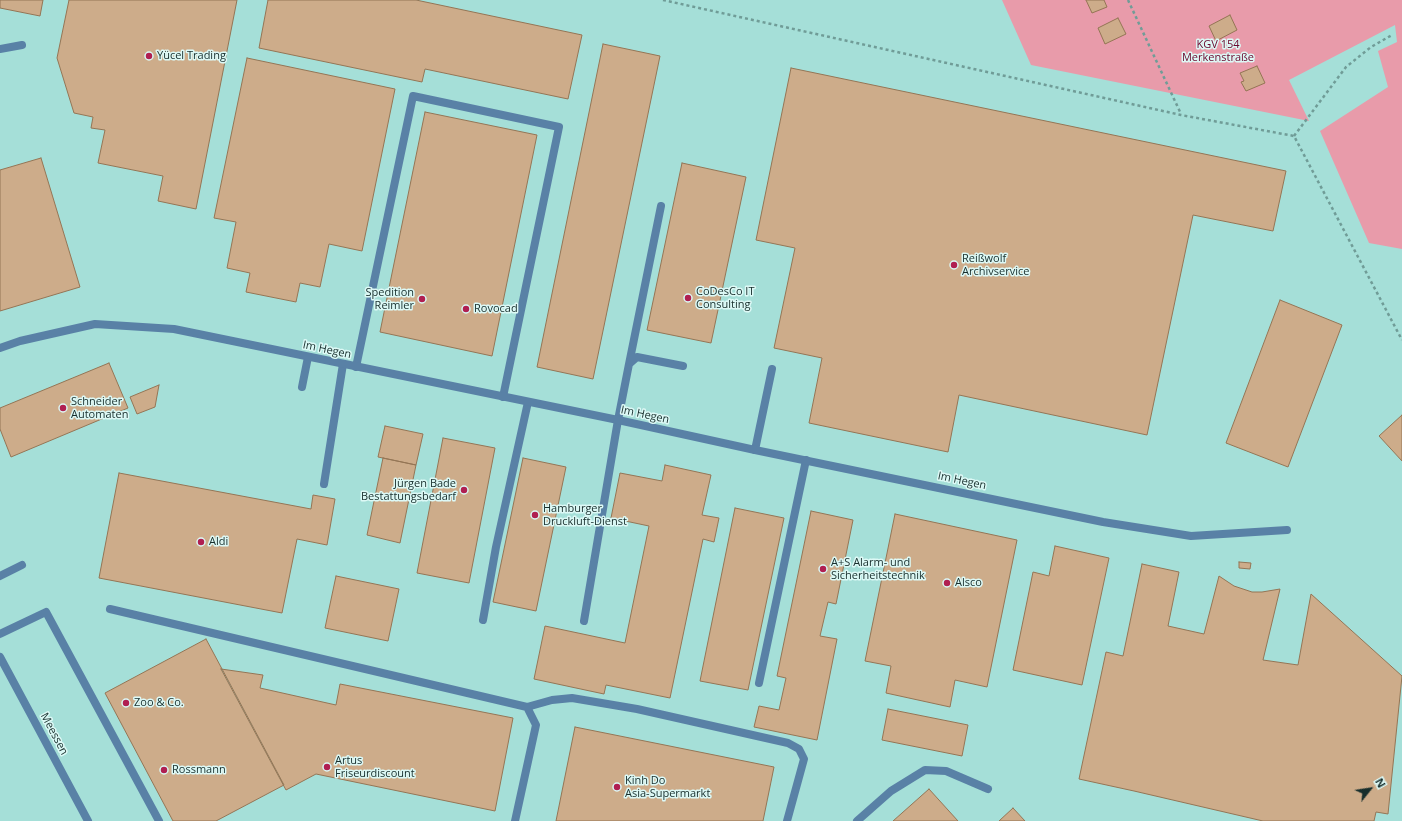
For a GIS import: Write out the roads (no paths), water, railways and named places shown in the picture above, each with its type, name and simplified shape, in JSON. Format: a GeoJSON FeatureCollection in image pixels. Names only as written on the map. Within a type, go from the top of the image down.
{"type":"FeatureCollection","features":[{"type":"Feature","properties":{"kind":"street"},"geometry":{"type":"LineString","coordinates":[[0,49],[22,45]]}},
{"type":"Feature","properties":{"kind":"street"},"geometry":{"type":"LineString","coordinates":[[356,367],[413,96],[559,127],[503,397]]}},
{"type":"Feature","properties":{"kind":"street"},"geometry":{"type":"LineString","coordinates":[[584,621],[618,420],[661,206]]}},
{"type":"Feature","properties":{"kind":"street","name":"Im Hegen"},"geometry":{"type":"LineString","coordinates":[[0,348],[20,341],[96,324],[174,329],[618,420],[1103,522],[1191,536],[1287,530]]}},
{"type":"Feature","properties":{"kind":"street"},"geometry":{"type":"LineString","coordinates":[[302,387],[308,357]]}},
{"type":"Feature","properties":{"kind":"street"},"geometry":{"type":"LineString","coordinates":[[629,364],[637,357],[683,366]]}},
{"type":"Feature","properties":{"kind":"street"},"geometry":{"type":"LineString","coordinates":[[324,484],[344,364]]}},
{"type":"Feature","properties":{"kind":"street"},"geometry":{"type":"LineString","coordinates":[[755,450],[772,369]]}},
{"type":"Feature","properties":{"kind":"street"},"geometry":{"type":"LineString","coordinates":[[483,620],[496,547],[528,402]]}},
{"type":"Feature","properties":{"kind":"street"},"geometry":{"type":"LineString","coordinates":[[759,683],[806,460]]}},
{"type":"Feature","properties":{"kind":"street"},"geometry":{"type":"LineString","coordinates":[[0,576],[22,565]]}},
{"type":"Feature","properties":{"kind":"street"},"geometry":{"type":"LineString","coordinates":[[110,609],[527,708],[552,700],[572,698],[637,709],[788,743],[798,749],[804,759],[787,821]]}},
{"type":"Feature","properties":{"kind":"street"},"geometry":{"type":"LineString","coordinates":[[0,634],[46,612],[90,696],[159,821]]}},
{"type":"Feature","properties":{"kind":"street","name":"Meessen"},"geometry":{"type":"LineString","coordinates":[[0,657],[88,821]]}},
{"type":"Feature","properties":{"kind":"street"},"geometry":{"type":"LineString","coordinates":[[515,821],[536,725],[527,708]]}},
{"type":"Feature","properties":{"kind":"street"},"geometry":{"type":"LineString","coordinates":[[857,821],[891,792],[925,770],[946,771],[988,789]]}},
{"type":"Feature","properties":{"kind":"place","name":"Yücel Trading"},"geometry":{"type":"Point","coordinates":[149,56]}},
{"type":"Feature","properties":{"kind":"place","name":"Reißwolf Archivservice"},"geometry":{"type":"Point","coordinates":[954,265]}},
{"type":"Feature","properties":{"kind":"place","name":"CoDesCo IT Consulting"},"geometry":{"type":"Point","coordinates":[688,298]}},
{"type":"Feature","properties":{"kind":"place","name":"Spedition Reimler"},"geometry":{"type":"Point","coordinates":[422,299]}},
{"type":"Feature","properties":{"kind":"place","name":"Rovocad"},"geometry":{"type":"Point","coordinates":[466,309]}},
{"type":"Feature","properties":{"kind":"place","name":"Schneider Automaten"},"geometry":{"type":"Point","coordinates":[63,408]}},
{"type":"Feature","properties":{"kind":"place","name":"Jürgen Bade Bestattungsbedarf"},"geometry":{"type":"Point","coordinates":[464,490]}},
{"type":"Feature","properties":{"kind":"place","name":"Hamburger Druckluft-Dienst"},"geometry":{"type":"Point","coordinates":[535,515]}},
{"type":"Feature","properties":{"kind":"place","name":"Aldi"},"geometry":{"type":"Point","coordinates":[201,542]}},
{"type":"Feature","properties":{"kind":"place","name":"A+S Alarm- und Sicherheitstechnik"},"geometry":{"type":"Point","coordinates":[823,569]}},
{"type":"Feature","properties":{"kind":"place","name":"Alsco"},"geometry":{"type":"Point","coordinates":[947,583]}},
{"type":"Feature","properties":{"kind":"place","name":"Zoo & Co."},"geometry":{"type":"Point","coordinates":[126,703]}},
{"type":"Feature","properties":{"kind":"place","name":"Artus Friseurdiscount"},"geometry":{"type":"Point","coordinates":[327,767]}},
{"type":"Feature","properties":{"kind":"place","name":"Rossmann"},"geometry":{"type":"Point","coordinates":[164,770]}},
{"type":"Feature","properties":{"kind":"place","name":"Kinh Do Asia-Supermarkt"},"geometry":{"type":"Point","coordinates":[617,787]}},
{"type":"Feature","properties":{"kind":"park label","name":"KGV 154 Merkenstraße"},"geometry":{"type":"Point","coordinates":[1218,51]}}]}
